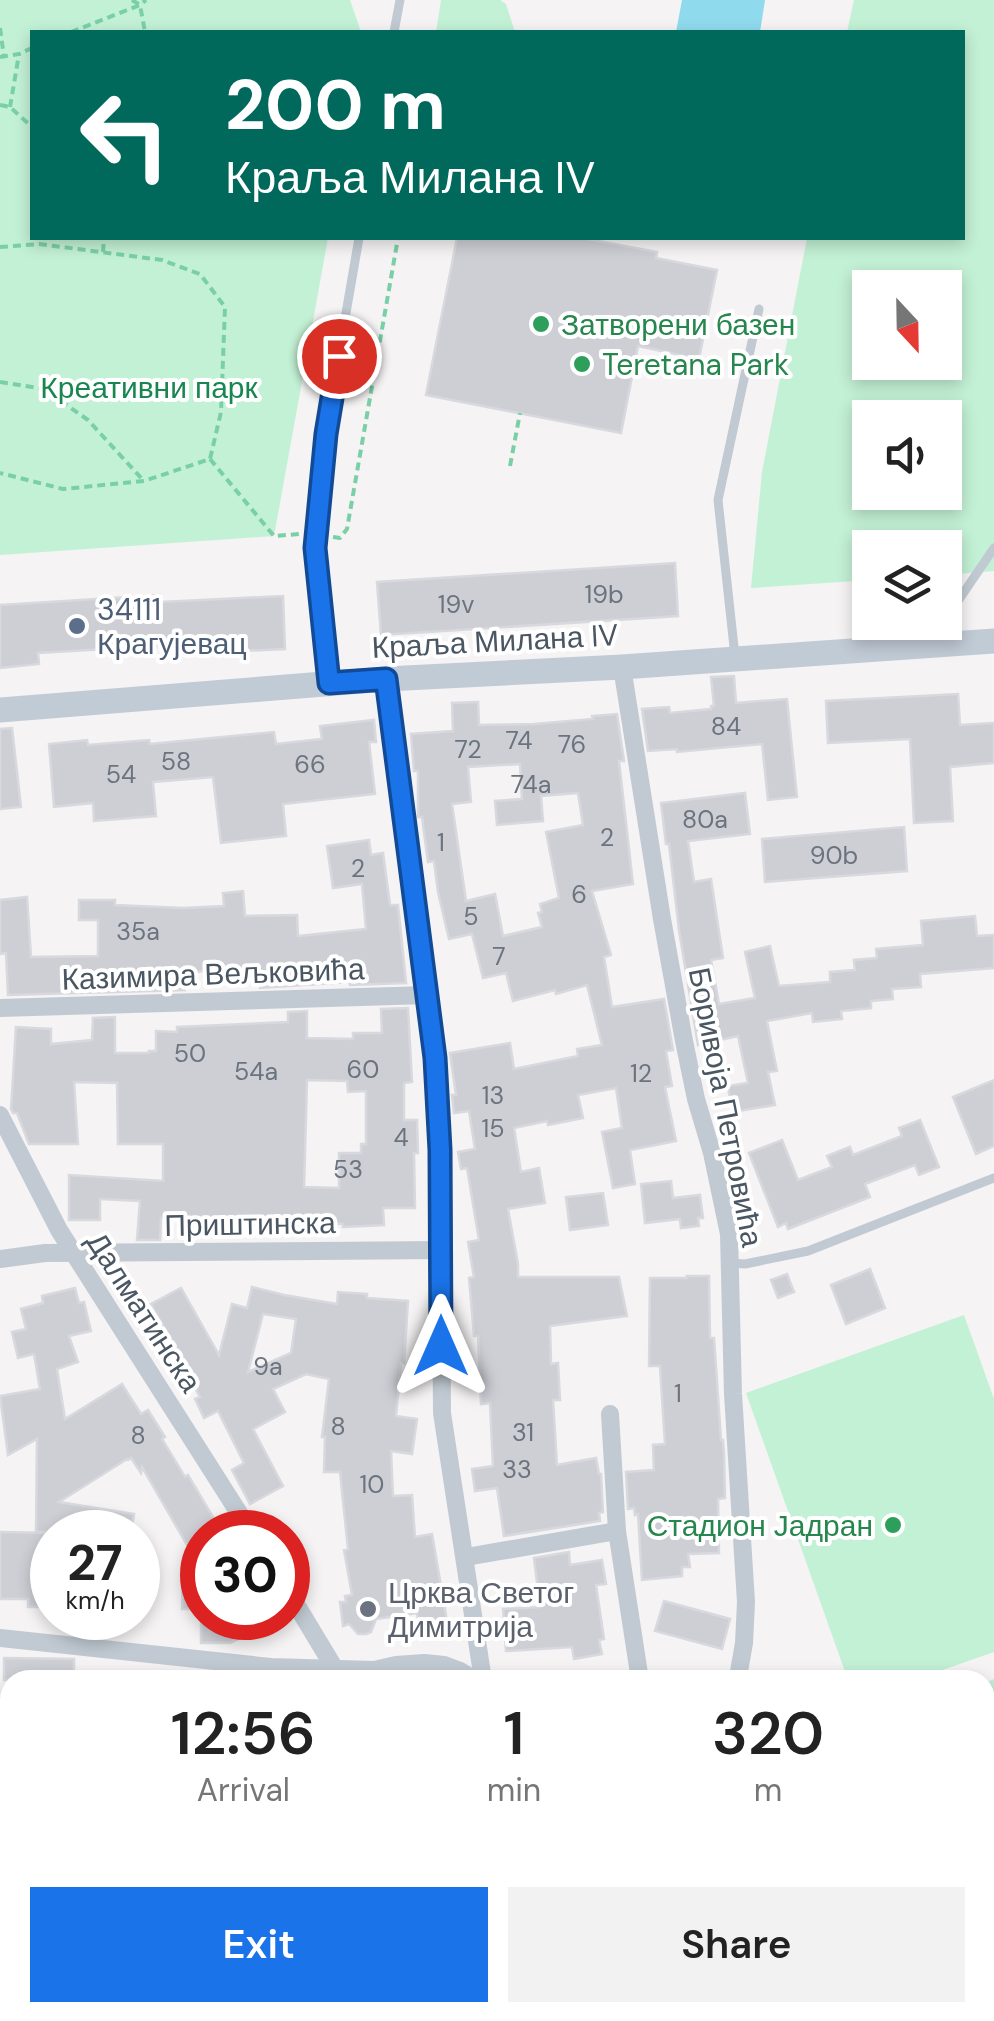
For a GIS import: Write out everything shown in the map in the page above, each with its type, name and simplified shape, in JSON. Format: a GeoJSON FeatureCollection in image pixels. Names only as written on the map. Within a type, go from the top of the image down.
{"type":"FeatureCollection","features":[{"type":"Feature","properties":{"kind":"main road","name":"Краља Милана IV"},"geometry":{"type":"LineString","coordinates":[[0,710],[329,683],[735,659],[987,639]]}},
{"type":"Feature","properties":{"kind":"street","name":"Боривоја Петровића"},"geometry":{"type":"LineString","coordinates":[[622,666],[684,1041],[729,1234],[733,1394],[746,1602],[739,1670]]}},
{"type":"Feature","properties":{"kind":"street"},"geometry":{"type":"LineString","coordinates":[[386,679],[440,1116],[442,1413],[482,1670]]}},
{"type":"Feature","properties":{"kind":"street","name":"Казимира Вељковића"},"geometry":{"type":"LineString","coordinates":[[0,1008],[427,996]]}},
{"type":"Feature","properties":{"kind":"street","name":"Далматинска"},"geometry":{"type":"LineString","coordinates":[[0,1116],[45,1206],[237,1510]]}},
{"type":"Feature","properties":{"kind":"street","name":"Приштинска"},"geometry":{"type":"LineString","coordinates":[[0,1259],[45,1253],[442,1250]]}},
{"type":"Feature","properties":{"kind":"street"},"geometry":{"type":"LineString","coordinates":[[610,1414],[618,1531],[639,1670]]}},
{"type":"Feature","properties":{"kind":"street"},"geometry":{"type":"LineString","coordinates":[[466,1557],[618,1531]]}},
{"type":"Feature","properties":{"kind":"street"},"geometry":{"type":"LineString","coordinates":[[310,1629],[334,1670]]}},
{"type":"Feature","properties":{"kind":"street"},"geometry":{"type":"LineString","coordinates":[[0,1638],[299,1670]]}},
{"type":"Feature","properties":{"kind":"street"},"geometry":{"type":"LineString","coordinates":[[384,1670],[424,1663],[457,1670]]}},
{"type":"Feature","properties":{"kind":"lane"},"geometry":{"type":"LineString","coordinates":[[394,30],[400,0]]}},
{"type":"Feature","properties":{"kind":"lane"},"geometry":{"type":"LineString","coordinates":[[329,683],[315,548],[326,434],[359,240]]}},
{"type":"Feature","properties":{"kind":"lane"},"geometry":{"type":"LineString","coordinates":[[735,659],[718,500],[758,310]]}},
{"type":"Feature","properties":{"kind":"lane"},"geometry":{"type":"LineString","coordinates":[[962,595],[994,548]]}},
{"type":"Feature","properties":{"kind":"lane"},"geometry":{"type":"LineString","coordinates":[[927,646],[931,640]]}},
{"type":"Feature","properties":{"kind":"lane"},"geometry":{"type":"LineString","coordinates":[[730,1263],[745,1264],[808,1251],[994,1178]]}},
{"type":"Feature","properties":{"kind":"path"},"geometry":{"type":"LineString","coordinates":[[132,0],[140,6],[145,30]]}},
{"type":"Feature","properties":{"kind":"path"},"geometry":{"type":"LineString","coordinates":[[75,30],[140,6],[146,0]]}},
{"type":"Feature","properties":{"kind":"path"},"geometry":{"type":"LineString","coordinates":[[0,28],[2,57],[30,49]]}},
{"type":"Feature","properties":{"kind":"path"},"geometry":{"type":"LineString","coordinates":[[10,108],[19,54]]}},
{"type":"Feature","properties":{"kind":"path"},"geometry":{"type":"LineString","coordinates":[[0,105],[10,108],[30,125]]}},
{"type":"Feature","properties":{"kind":"path"},"geometry":{"type":"LineString","coordinates":[[103,252],[104,240]]}},
{"type":"Feature","properties":{"kind":"path"},"geometry":{"type":"LineString","coordinates":[[210,459],[274,536],[346,535],[398,240]]}},
{"type":"Feature","properties":{"kind":"path"},"geometry":{"type":"LineString","coordinates":[[0,247],[38,244],[103,252],[162,260],[200,274],[225,307],[221,412],[210,459]]}},
{"type":"Feature","properties":{"kind":"path"},"geometry":{"type":"LineString","coordinates":[[1,382],[44,389],[88,420],[144,481]]}},
{"type":"Feature","properties":{"kind":"path"},"geometry":{"type":"LineString","coordinates":[[510,466],[520,413]]}},
{"type":"Feature","properties":{"kind":"path"},"geometry":{"type":"LineString","coordinates":[[0,473],[64,489],[144,481],[210,459]]}},
{"type":"Feature","properties":{"kind":"green space","name":"Креативни парк"},"geometry":{"type":"Polygon","coordinates":[[[0,0],[350,0],[360,30],[30,30],[30,240],[328,240],[274,536],[0,555],[0,0]]]}},
{"type":"Feature","properties":{"kind":"green space"},"geometry":{"type":"Polygon","coordinates":[[[441,0],[500,0],[506,4],[514,30],[436,30],[441,0]]]}},
{"type":"Feature","properties":{"kind":"green space"},"geometry":{"type":"Polygon","coordinates":[[[854,0],[994,0],[994,571],[962,574],[962,530],[852,530],[852,581],[751,588],[762,472],[807,240],[965,240],[965,30],[847,30],[854,0]]]}},
{"type":"Feature","properties":{"kind":"green space","name":"Стадион Јадран"},"geometry":{"type":"Polygon","coordinates":[[[964,1315],[994,1399],[994,1652],[943,1670],[844,1670],[746,1393],[964,1315]]]}},
{"type":"Feature","properties":{"kind":"water"},"geometry":{"type":"Polygon","coordinates":[[[682,0],[765,0],[760,30],[676,30],[682,0]]]}},
{"type":"Feature","properties":{"kind":"building","name":"Затворени базен"},"geometry":{"type":"Polygon","coordinates":[[[457,240],[593,240],[657,252],[656,258],[717,270],[699,359],[638,346],[621,433],[426,395],[457,240]]]}},
{"type":"Feature","properties":{"kind":"building"},"geometry":{"type":"Polygon","coordinates":[[[675,563],[678,616],[381,635],[377,582],[675,563]]]}},
{"type":"Feature","properties":{"kind":"building"},"geometry":{"type":"Polygon","coordinates":[[[160,595],[161,602],[283,596],[285,649],[173,654],[173,645],[38,653],[39,664],[0,668],[0,605],[160,595]]]}},
{"type":"Feature","properties":{"kind":"building"},"geometry":{"type":"Polygon","coordinates":[[[734,676],[736,703],[787,699],[797,797],[768,800],[762,744],[648,751],[642,709],[669,707],[670,713],[711,709],[711,677],[734,676]]]}},
{"type":"Feature","properties":{"kind":"building"},"geometry":{"type":"Polygon","coordinates":[[[958,694],[960,725],[994,723],[994,763],[950,767],[953,821],[914,823],[910,739],[828,743],[826,701],[958,694]]]}},
{"type":"Feature","properties":{"kind":"building"},"geometry":{"type":"Polygon","coordinates":[[[478,702],[479,725],[534,724],[617,714],[633,884],[592,891],[611,955],[604,957],[612,1007],[664,999],[673,1050],[666,1051],[672,1086],[665,1087],[676,1141],[630,1150],[635,1184],[613,1188],[602,1132],[622,1128],[616,1088],[578,1095],[583,1118],[514,1128],[521,1172],[539,1168],[545,1203],[508,1209],[518,1277],[619,1277],[627,1316],[550,1326],[551,1364],[558,1363],[560,1400],[553,1400],[557,1465],[596,1458],[601,1474],[600,1521],[504,1536],[497,1488],[475,1491],[472,1469],[493,1466],[490,1403],[481,1404],[478,1336],[474,1336],[469,1278],[474,1277],[468,1242],[479,1240],[467,1168],[461,1169],[458,1152],[475,1149],[469,1111],[454,1113],[452,1095],[456,1095],[450,1053],[510,1043],[514,1069],[578,1056],[577,1049],[602,1045],[587,985],[513,1001],[506,973],[483,978],[472,934],[449,939],[434,861],[428,862],[422,817],[418,817],[418,771],[414,771],[411,734],[453,731],[452,703],[478,702]],[[520,764],[468,767],[471,802],[452,804],[466,901],[495,894],[503,936],[542,927],[540,904],[559,898],[546,832],[583,825],[578,793],[541,796],[543,821],[497,825],[495,801],[522,799],[520,764]]]}},
{"type":"Feature","properties":{"kind":"building"},"geometry":{"type":"Polygon","coordinates":[[[374,720],[376,742],[369,742],[375,794],[283,804],[286,836],[221,843],[213,777],[153,782],[156,816],[94,821],[93,803],[54,807],[49,744],[149,740],[150,744],[274,732],[276,744],[322,739],[320,726],[374,720]]]}},
{"type":"Feature","properties":{"kind":"building"},"geometry":{"type":"Polygon","coordinates":[[[12,728],[21,807],[0,809],[0,729],[12,728]]]}},
{"type":"Feature","properties":{"kind":"building"},"geometry":{"type":"Polygon","coordinates":[[[745,793],[750,834],[688,841],[694,882],[711,879],[723,958],[711,960],[719,1004],[755,998],[745,952],[770,946],[779,986],[830,982],[830,972],[855,970],[854,960],[877,958],[876,949],[923,945],[921,921],[975,916],[977,936],[994,935],[994,968],[920,974],[921,987],[892,989],[893,999],[871,1001],[871,1008],[841,1011],[842,1019],[813,1022],[812,1013],[767,1021],[777,1071],[768,1072],[775,1105],[732,1112],[728,1086],[748,1083],[738,1036],[698,1045],[661,803],[745,793]]]}},
{"type":"Feature","properties":{"kind":"building"},"geometry":{"type":"Polygon","coordinates":[[[904,827],[907,871],[765,882],[762,839],[904,827]]]}},
{"type":"Feature","properties":{"kind":"building"},"geometry":{"type":"Polygon","coordinates":[[[369,840],[371,855],[383,853],[390,905],[398,905],[406,983],[260,988],[259,968],[232,968],[185,973],[185,990],[8,995],[6,953],[0,954],[0,900],[27,897],[31,957],[98,956],[98,920],[79,920],[79,900],[183,908],[224,906],[223,893],[243,891],[245,916],[297,915],[298,936],[366,929],[362,884],[333,888],[327,846],[369,840]]]}},
{"type":"Feature","properties":{"kind":"building"},"geometry":{"type":"Polygon","coordinates":[[[408,1008],[412,1082],[404,1083],[404,1120],[417,1120],[418,1153],[414,1153],[415,1208],[383,1208],[384,1225],[343,1227],[304,1222],[304,1228],[276,1228],[161,1218],[160,1240],[137,1240],[140,1201],[100,1199],[100,1220],[69,1220],[69,1175],[163,1181],[163,1144],[118,1144],[117,1083],[74,1082],[78,1144],[29,1144],[17,1113],[11,1109],[16,1027],[51,1029],[51,1044],[92,1040],[93,1018],[115,1017],[115,1053],[149,1053],[156,1051],[156,1031],[288,1022],[288,1012],[307,1011],[307,1038],[353,1039],[353,1033],[382,1033],[381,1009],[408,1008]],[[307,1080],[304,1187],[339,1188],[339,1153],[361,1153],[361,1144],[366,1144],[366,1091],[348,1092],[347,1081],[307,1080]]]}},
{"type":"Feature","properties":{"kind":"building"},"geometry":{"type":"Polygon","coordinates":[[[994,1080],[994,1146],[976,1154],[953,1097],[994,1080]]]}},
{"type":"Feature","properties":{"kind":"building"},"geometry":{"type":"Polygon","coordinates":[[[920,1120],[939,1167],[919,1175],[915,1165],[865,1184],[870,1197],[788,1229],[786,1223],[778,1227],[749,1153],[782,1140],[798,1180],[832,1167],[827,1156],[850,1147],[853,1155],[902,1136],[899,1128],[920,1120]]]}},
{"type":"Feature","properties":{"kind":"building"},"geometry":{"type":"Polygon","coordinates":[[[671,1181],[673,1198],[700,1195],[703,1218],[698,1218],[699,1226],[681,1228],[680,1219],[645,1223],[641,1184],[671,1181]]]}},
{"type":"Feature","properties":{"kind":"building"},"geometry":{"type":"Polygon","coordinates":[[[603,1193],[608,1225],[570,1230],[566,1197],[603,1193]]]}},
{"type":"Feature","properties":{"kind":"building"},"geometry":{"type":"Polygon","coordinates":[[[870,1269],[885,1308],[846,1324],[831,1285],[870,1269]]]}},
{"type":"Feature","properties":{"kind":"building"},"geometry":{"type":"Polygon","coordinates":[[[787,1274],[794,1292],[778,1298],[771,1280],[787,1274]]]}},
{"type":"Feature","properties":{"kind":"building"},"geometry":{"type":"Polygon","coordinates":[[[709,1276],[710,1338],[714,1338],[724,1454],[725,1498],[718,1499],[719,1553],[688,1554],[690,1567],[682,1567],[682,1576],[642,1580],[638,1514],[635,1515],[634,1508],[628,1509],[626,1472],[654,1470],[653,1445],[665,1444],[660,1366],[649,1366],[650,1278],[709,1276]]]}},
{"type":"Feature","properties":{"kind":"building"},"geometry":{"type":"Polygon","coordinates":[[[252,1287],[337,1304],[338,1292],[408,1301],[396,1416],[417,1419],[412,1454],[391,1451],[393,1496],[412,1495],[415,1537],[432,1534],[447,1621],[419,1625],[417,1613],[376,1619],[371,1632],[366,1634],[358,1634],[349,1624],[343,1626],[340,1602],[346,1602],[345,1596],[352,1595],[344,1550],[348,1549],[340,1472],[324,1472],[322,1437],[329,1379],[306,1374],[273,1389],[285,1412],[253,1429],[283,1486],[250,1504],[232,1470],[244,1463],[218,1411],[204,1418],[195,1399],[200,1397],[151,1304],[181,1288],[219,1355],[232,1304],[247,1308],[252,1287]],[[263,1314],[248,1372],[291,1353],[296,1319],[263,1314]]]}},
{"type":"Feature","properties":{"kind":"building"},"geometry":{"type":"Polygon","coordinates":[[[75,1288],[79,1303],[84,1302],[91,1331],[69,1336],[78,1362],[57,1369],[65,1419],[122,1384],[141,1414],[148,1410],[185,1477],[188,1475],[209,1510],[180,1510],[180,1533],[142,1467],[141,1473],[131,1458],[59,1502],[109,1510],[36,1510],[37,1439],[8,1455],[0,1396],[40,1389],[34,1354],[18,1358],[12,1332],[26,1329],[21,1309],[43,1303],[42,1296],[75,1288]]]}},
{"type":"Feature","properties":{"kind":"building"},"geometry":{"type":"Polygon","coordinates":[[[0,1532],[30,1533],[30,1607],[28,1599],[0,1599],[0,1532]]]}},
{"type":"Feature","properties":{"kind":"building"},"geometry":{"type":"Polygon","coordinates":[[[569,1552],[570,1565],[602,1560],[606,1584],[596,1585],[604,1639],[599,1640],[602,1654],[574,1659],[572,1647],[506,1651],[503,1609],[540,1607],[534,1558],[569,1552]]]}},
{"type":"Feature","properties":{"kind":"building"},"geometry":{"type":"Polygon","coordinates":[[[664,1601],[730,1619],[722,1649],[655,1631],[664,1601]]]}},
{"type":"Feature","properties":{"kind":"building"},"geometry":{"type":"Polygon","coordinates":[[[201,1640],[236,1640],[230,1643],[201,1640]]]}},
{"type":"Feature","properties":{"kind":"building"},"geometry":{"type":"Polygon","coordinates":[[[4,1658],[74,1659],[74,1670],[4,1670],[4,1658]]]}},
{"type":"Feature","properties":{"kind":"place","name":"Затворени базен"},"geometry":{"type":"Point","coordinates":[541,324]}},
{"type":"Feature","properties":{"kind":"place","name":"Teretana Park"},"geometry":{"type":"Point","coordinates":[582,364]}},
{"type":"Feature","properties":{"kind":"place","name":"34111 Крагујевац"},"geometry":{"type":"Point","coordinates":[77,626]}},
{"type":"Feature","properties":{"kind":"place","name":"Стадион Јадран"},"geometry":{"type":"Point","coordinates":[893,1525]}},
{"type":"Feature","properties":{"kind":"place","name":"Црква Светог Димитрија"},"geometry":{"type":"Point","coordinates":[368,1609]}},
{"type":"Feature","properties":{"kind":"route"},"geometry":{"type":"LineString","coordinates":[[339,356],[326,434],[315,548],[329,683],[386,679],[440,1116],[441,1346]]}}]}
